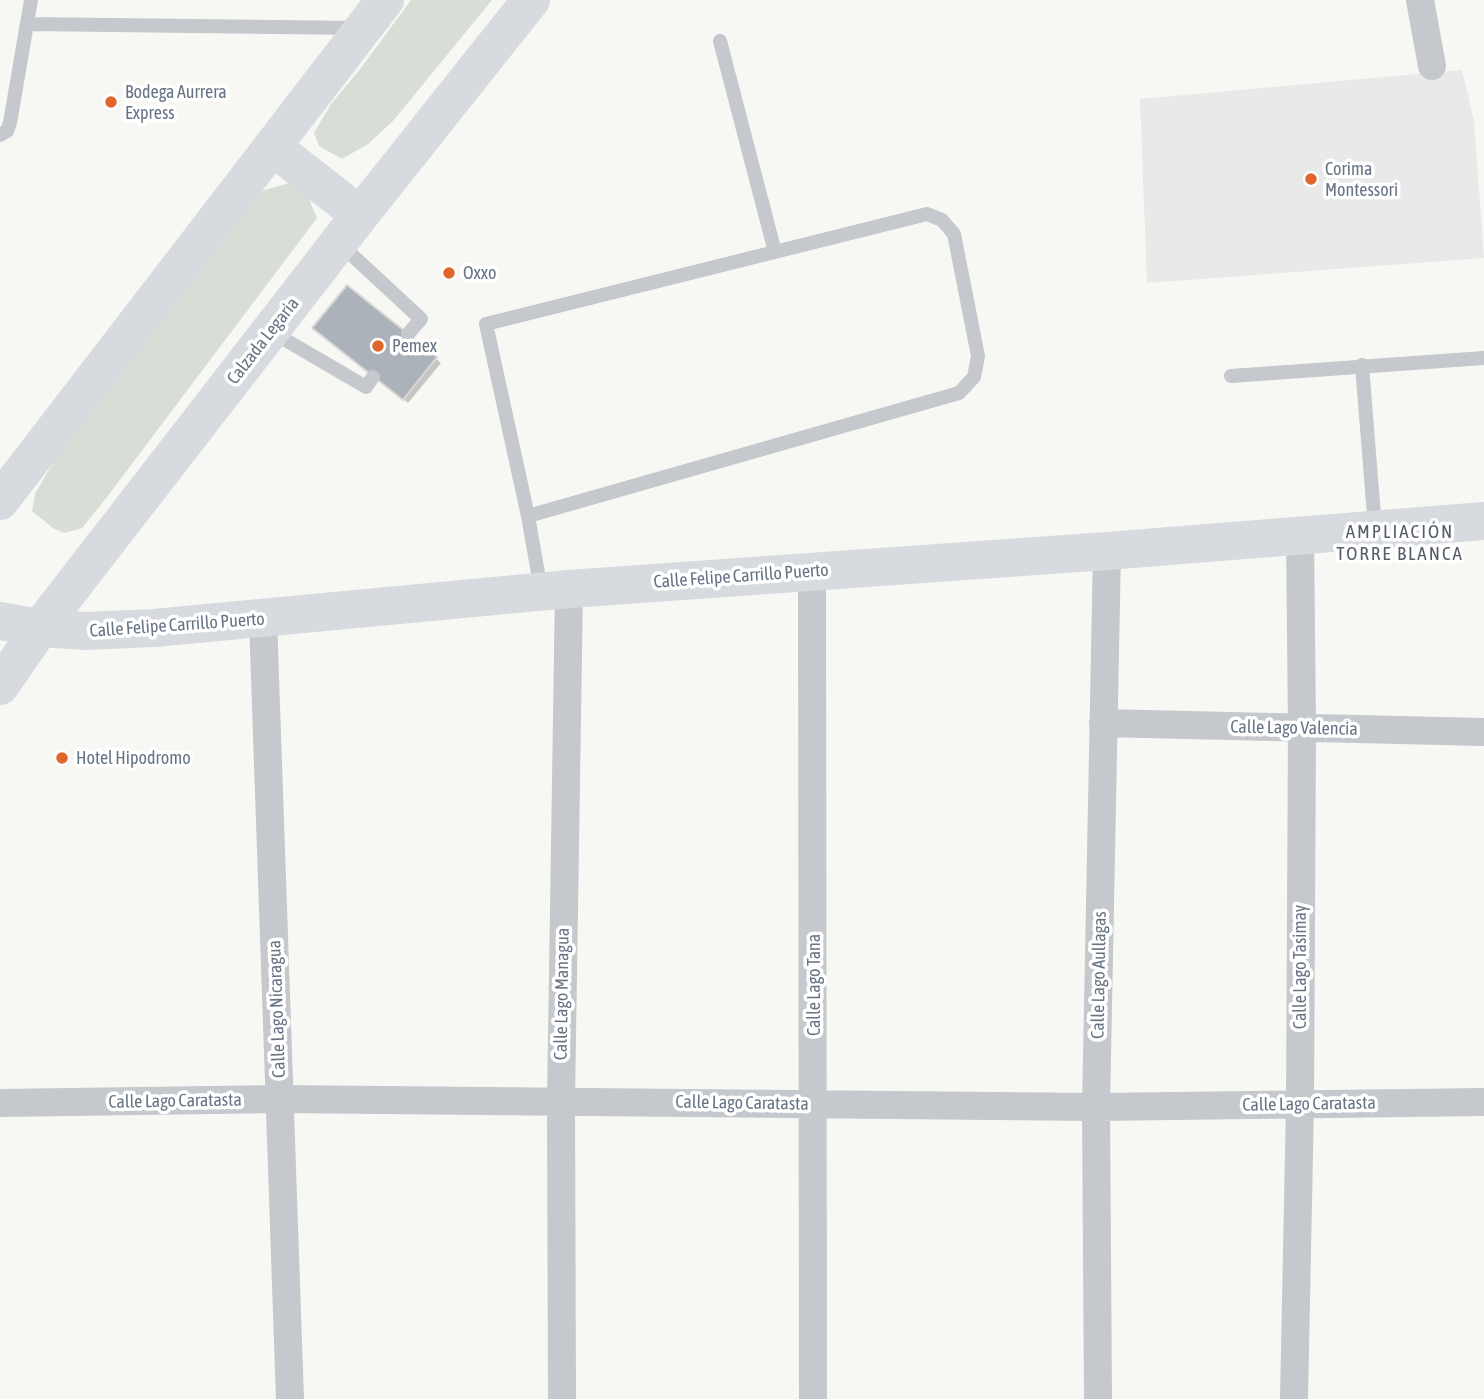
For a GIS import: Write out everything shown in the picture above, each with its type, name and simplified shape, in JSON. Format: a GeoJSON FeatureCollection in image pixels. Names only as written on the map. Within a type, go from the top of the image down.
{"type":"FeatureCollection","features":[{"type":"Feature","properties":{"kind":"main road","name":"Calzada Legaria"},"geometry":{"type":"LineString","coordinates":[[0,686],[40,628],[349,229],[531,0]]}},
{"type":"Feature","properties":{"kind":"main road"},"geometry":{"type":"LineString","coordinates":[[3,491],[274,148],[375,14]]}},
{"type":"Feature","properties":{"kind":"main road"},"geometry":{"type":"LineString","coordinates":[[274,148],[349,229]]}},
{"type":"Feature","properties":{"kind":"main road","name":"Calle Felipe Carrillo Puerto"},"geometry":{"type":"LineString","coordinates":[[0,621],[40,628],[100,631],[263,619],[555,591],[1484,521]]}},
{"type":"Feature","properties":{"kind":"street"},"geometry":{"type":"LineString","coordinates":[[1420,0],[1432,66]]}},
{"type":"Feature","properties":{"kind":"street","name":"Calle Lago Tasimay"},"geometry":{"type":"LineString","coordinates":[[1294,1399],[1300,1104],[1300,535]]}},
{"type":"Feature","properties":{"kind":"street","name":"Calle Lago Aullagas"},"geometry":{"type":"LineString","coordinates":[[1098,1399],[1096,1107],[1107,551]]}},
{"type":"Feature","properties":{"kind":"street","name":"Calle Lago Tana"},"geometry":{"type":"LineString","coordinates":[[812,571],[813,1399]]}},
{"type":"Feature","properties":{"kind":"street","name":"Calle Lago Managua"},"geometry":{"type":"LineString","coordinates":[[555,591],[562,1399]]}},
{"type":"Feature","properties":{"kind":"street","name":"Calle Lago Nicaragua"},"geometry":{"type":"LineString","coordinates":[[263,619],[290,1399]]}},
{"type":"Feature","properties":{"kind":"street","name":"Calle Lago Valencia"},"geometry":{"type":"LineString","coordinates":[[1103,723],[1484,732]]}},
{"type":"Feature","properties":{"kind":"street","name":"Calle Lago Caratasta"},"geometry":{"type":"LineString","coordinates":[[0,1102],[280,1099],[1096,1107],[1484,1102]]}},
{"type":"Feature","properties":{"kind":"lane"},"geometry":{"type":"LineString","coordinates":[[0,135],[7,131],[10,123],[31,0]]}},
{"type":"Feature","properties":{"kind":"lane"},"geometry":{"type":"LineString","coordinates":[[28,24],[375,14]]}},
{"type":"Feature","properties":{"kind":"lane"},"geometry":{"type":"LineString","coordinates":[[720,41],[775,252]]}},
{"type":"Feature","properties":{"kind":"lane"},"geometry":{"type":"LineString","coordinates":[[528,516],[959,393],[974,377],[978,356],[954,234],[942,219],[928,214],[486,324],[528,516],[555,591]]}},
{"type":"Feature","properties":{"kind":"lane"},"geometry":{"type":"LineString","coordinates":[[349,229],[421,319],[408,334]]}},
{"type":"Feature","properties":{"kind":"lane"},"geometry":{"type":"LineString","coordinates":[[270,331],[366,387],[373,377]]}},
{"type":"Feature","properties":{"kind":"lane"},"geometry":{"type":"LineString","coordinates":[[1231,376],[1484,358]]}},
{"type":"Feature","properties":{"kind":"lane"},"geometry":{"type":"LineString","coordinates":[[1362,365],[1376,529]]}},
{"type":"Feature","properties":{"kind":"shaded area"},"geometry":{"type":"Polygon","coordinates":[[[411,0],[492,0],[393,121],[368,144],[342,159],[319,146],[314,133],[331,104],[411,0]]]}},
{"type":"Feature","properties":{"kind":"shaded area","name":"Corima Montessori"},"geometry":{"type":"Polygon","coordinates":[[[1462,70],[1474,121],[1484,258],[1147,283],[1140,99],[1462,70]]]}},
{"type":"Feature","properties":{"kind":"shaded area"},"geometry":{"type":"Polygon","coordinates":[[[293,182],[308,197],[317,218],[82,528],[64,533],[53,528],[32,511],[35,494],[54,461],[254,193],[293,182]]]}},
{"type":"Feature","properties":{"kind":"building","name":"Pemex"},"geometry":{"type":"Polygon","coordinates":[[[347,285],[437,357],[403,400],[312,328],[347,285]]]}},
{"type":"Feature","properties":{"kind":"place","name":"Bodega Aurrera Express"},"geometry":{"type":"Point","coordinates":[111,102]}},
{"type":"Feature","properties":{"kind":"place","name":"Corima Montessori"},"geometry":{"type":"Point","coordinates":[1311,179]}},
{"type":"Feature","properties":{"kind":"place","name":"Oxxo"},"geometry":{"type":"Point","coordinates":[449,273]}},
{"type":"Feature","properties":{"kind":"place","name":"Pemex"},"geometry":{"type":"Point","coordinates":[378,346]}},
{"type":"Feature","properties":{"kind":"place","name":"Hotel Hipodromo"},"geometry":{"type":"Point","coordinates":[62,758]}},
{"type":"Feature","properties":{"kind":"district","name":"AMPLIACIÓN TORRE BLANCA"},"geometry":{"type":"Point","coordinates":[1400,543]}}]}
